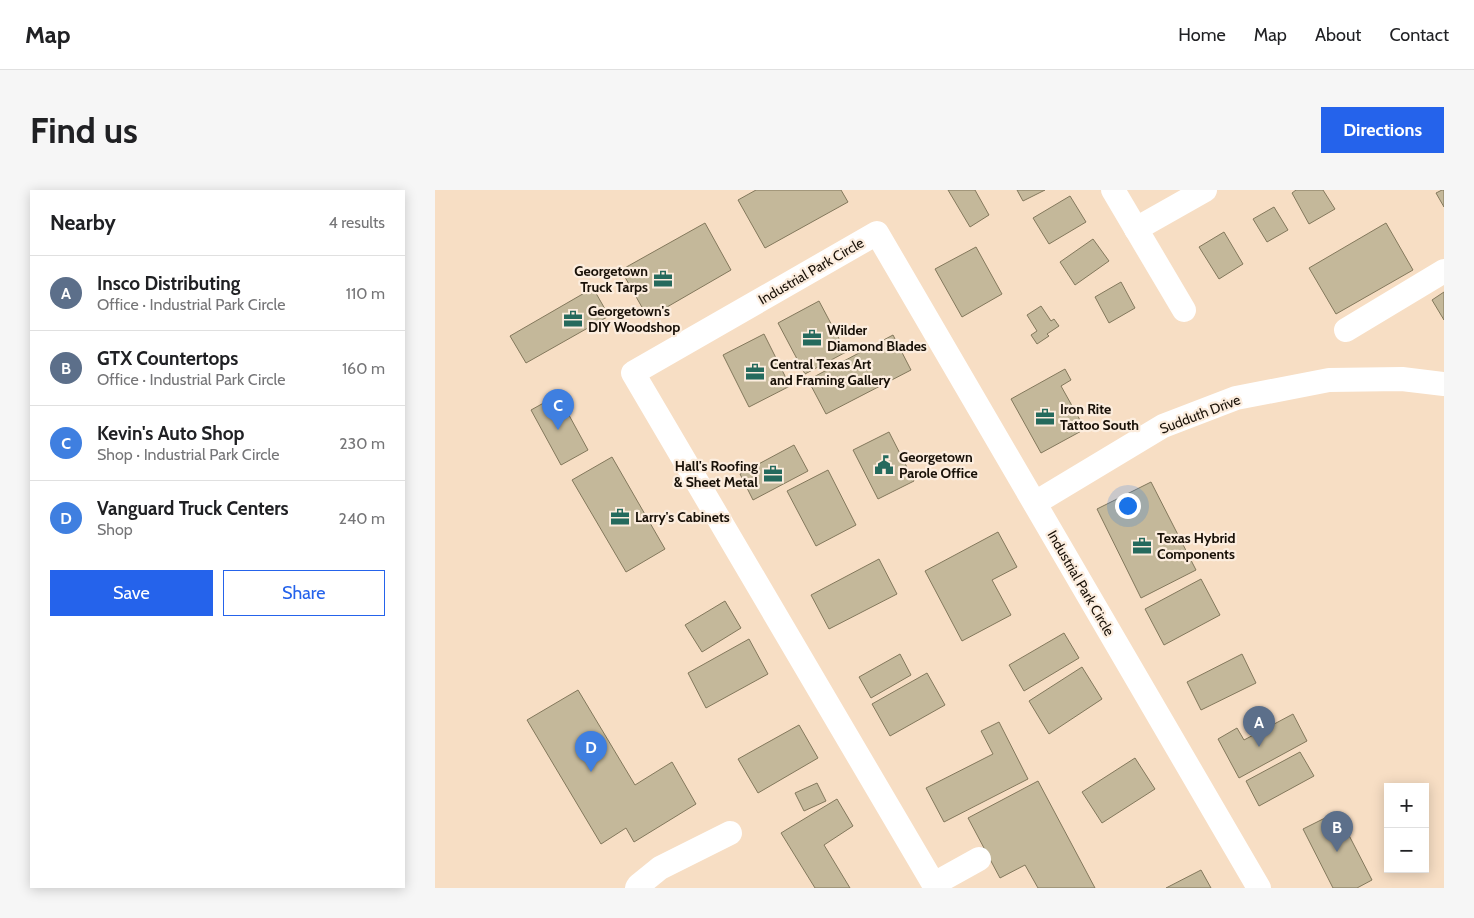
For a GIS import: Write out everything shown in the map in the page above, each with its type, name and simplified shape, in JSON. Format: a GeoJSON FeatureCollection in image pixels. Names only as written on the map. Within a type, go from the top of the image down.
{"type":"FeatureCollection","features":[{"type":"Feature","properties":{"kind":"street"},"geometry":{"type":"LineString","coordinates":[[1113,190],[1184,310]]}},
{"type":"Feature","properties":{"kind":"street"},"geometry":{"type":"LineString","coordinates":[[1136,229],[1205,190]]}},
{"type":"Feature","properties":{"kind":"street","name":"Industrial Park Circle"},"geometry":{"type":"LineString","coordinates":[[935,886],[633,373],[877,234],[1259,888]]}},
{"type":"Feature","properties":{"kind":"street"},"geometry":{"type":"LineString","coordinates":[[1346,330],[1444,271]]}},
{"type":"Feature","properties":{"kind":"street","name":"Sudduth Drive"},"geometry":{"type":"LineString","coordinates":[[1035,503],[1163,426],[1236,398],[1329,380],[1401,379],[1444,384]]}},
{"type":"Feature","properties":{"kind":"street"},"geometry":{"type":"LineString","coordinates":[[637,888],[660,868],[730,833]]}},
{"type":"Feature","properties":{"kind":"street"},"geometry":{"type":"LineString","coordinates":[[935,886],[979,859]]}},
{"type":"Feature","properties":{"kind":"building"},"geometry":{"type":"Polygon","coordinates":[[[756,190],[841,190],[848,202],[765,248],[738,200],[756,190]]]}},
{"type":"Feature","properties":{"kind":"building"},"geometry":{"type":"Polygon","coordinates":[[[948,190],[975,190],[989,215],[970,227],[948,190]]]}},
{"type":"Feature","properties":{"kind":"building"},"geometry":{"type":"Polygon","coordinates":[[[1017,190],[1045,190],[1023,201],[1017,190]]]}},
{"type":"Feature","properties":{"kind":"building"},"geometry":{"type":"Polygon","coordinates":[[[1296,190],[1323,190],[1335,209],[1309,224],[1292,193],[1296,190]]]}},
{"type":"Feature","properties":{"kind":"building"},"geometry":{"type":"Polygon","coordinates":[[[1444,190],[1444,207],[1436,193],[1444,190]]]}},
{"type":"Feature","properties":{"kind":"building"},"geometry":{"type":"Polygon","coordinates":[[[1070,196],[1086,222],[1049,244],[1033,218],[1070,196]]]}},
{"type":"Feature","properties":{"kind":"building"},"geometry":{"type":"Polygon","coordinates":[[[1274,207],[1288,230],[1267,242],[1253,219],[1274,207]]]}},
{"type":"Feature","properties":{"kind":"building"},"geometry":{"type":"Polygon","coordinates":[[[705,223],[731,270],[648,318],[621,270],[705,223]]]}},
{"type":"Feature","properties":{"kind":"building"},"geometry":{"type":"Polygon","coordinates":[[[1386,223],[1413,270],[1336,314],[1309,268],[1386,223]]]}},
{"type":"Feature","properties":{"kind":"building"},"geometry":{"type":"Polygon","coordinates":[[[1224,232],[1243,264],[1219,279],[1199,247],[1224,232]]]}},
{"type":"Feature","properties":{"kind":"building"},"geometry":{"type":"Polygon","coordinates":[[[1093,239],[1109,261],[1075,285],[1060,262],[1093,239]]]}},
{"type":"Feature","properties":{"kind":"building"},"geometry":{"type":"Polygon","coordinates":[[[976,247],[1002,294],[962,317],[935,269],[976,247]]]}},
{"type":"Feature","properties":{"kind":"building"},"geometry":{"type":"Polygon","coordinates":[[[1121,282],[1135,308],[1109,323],[1095,297],[1121,282]]]}},
{"type":"Feature","properties":{"kind":"building"},"geometry":{"type":"Polygon","coordinates":[[[593,288],[609,316],[526,363],[510,336],[593,288]]]}},
{"type":"Feature","properties":{"kind":"building"},"geometry":{"type":"Polygon","coordinates":[[[1444,292],[1444,320],[1432,300],[1444,292]]]}},
{"type":"Feature","properties":{"kind":"building"},"geometry":{"type":"Polygon","coordinates":[[[819,301],[846,352],[805,374],[778,323],[819,301]]]}},
{"type":"Feature","properties":{"kind":"building"},"geometry":{"type":"Polygon","coordinates":[[[1041,306],[1051,321],[1054,319],[1059,326],[1037,344],[1031,335],[1037,331],[1027,315],[1041,306]]]}},
{"type":"Feature","properties":{"kind":"building"},"geometry":{"type":"Polygon","coordinates":[[[764,334],[790,386],[749,407],[723,355],[764,334]]]}},
{"type":"Feature","properties":{"kind":"building"},"geometry":{"type":"Polygon","coordinates":[[[893,335],[911,370],[826,414],[808,380],[893,335]]]}},
{"type":"Feature","properties":{"kind":"building"},"geometry":{"type":"Polygon","coordinates":[[[1065,369],[1071,380],[1061,386],[1085,429],[1041,453],[1011,399],[1065,369]]]}},
{"type":"Feature","properties":{"kind":"building"},"geometry":{"type":"Polygon","coordinates":[[[558,395],[588,450],[561,465],[531,410],[558,395]]]}},
{"type":"Feature","properties":{"kind":"building"},"geometry":{"type":"Polygon","coordinates":[[[889,432],[914,481],[878,499],[853,450],[889,432]]]}},
{"type":"Feature","properties":{"kind":"building"},"geometry":{"type":"Polygon","coordinates":[[[794,445],[808,471],[753,500],[740,474],[794,445]]]}},
{"type":"Feature","properties":{"kind":"building"},"geometry":{"type":"Polygon","coordinates":[[[612,457],[665,549],[626,572],[572,480],[612,457]]]}},
{"type":"Feature","properties":{"kind":"building"},"geometry":{"type":"Polygon","coordinates":[[[828,470],[856,525],[816,546],[787,491],[828,470]]]}},
{"type":"Feature","properties":{"kind":"building"},"geometry":{"type":"Polygon","coordinates":[[[1151,482],[1196,570],[1141,598],[1097,509],[1151,482]]]}},
{"type":"Feature","properties":{"kind":"building"},"geometry":{"type":"Polygon","coordinates":[[[998,532],[1017,567],[992,580],[1011,615],[962,641],[925,571],[998,532]]]}},
{"type":"Feature","properties":{"kind":"building"},"geometry":{"type":"Polygon","coordinates":[[[879,559],[897,594],[829,629],[811,595],[879,559]]]}},
{"type":"Feature","properties":{"kind":"building"},"geometry":{"type":"Polygon","coordinates":[[[1201,579],[1220,615],[1164,645],[1145,609],[1201,579]]]}},
{"type":"Feature","properties":{"kind":"building"},"geometry":{"type":"Polygon","coordinates":[[[725,601],[741,628],[702,652],[685,625],[725,601]]]}},
{"type":"Feature","properties":{"kind":"building"},"geometry":{"type":"Polygon","coordinates":[[[1064,633],[1079,658],[1024,691],[1009,665],[1064,633]]]}},
{"type":"Feature","properties":{"kind":"building"},"geometry":{"type":"Polygon","coordinates":[[[749,639],[768,674],[706,708],[688,673],[749,639]]]}},
{"type":"Feature","properties":{"kind":"building"},"geometry":{"type":"Polygon","coordinates":[[[900,654],[911,675],[871,698],[859,677],[900,654]]]}},
{"type":"Feature","properties":{"kind":"building"},"geometry":{"type":"Polygon","coordinates":[[[1242,654],[1256,683],[1201,710],[1187,682],[1242,654]]]}},
{"type":"Feature","properties":{"kind":"building"},"geometry":{"type":"Polygon","coordinates":[[[1082,667],[1102,699],[1049,734],[1029,701],[1082,667]]]}},
{"type":"Feature","properties":{"kind":"building"},"geometry":{"type":"Polygon","coordinates":[[[927,673],[945,705],[890,736],[872,704],[927,673]]]}},
{"type":"Feature","properties":{"kind":"building"},"geometry":{"type":"Polygon","coordinates":[[[578,690],[635,785],[672,762],[696,804],[634,842],[626,828],[601,844],[527,720],[578,690]]]}},
{"type":"Feature","properties":{"kind":"building"},"geometry":{"type":"Polygon","coordinates":[[[1293,714],[1307,741],[1239,778],[1218,739],[1237,728],[1244,740],[1293,714]]]}},
{"type":"Feature","properties":{"kind":"building"},"geometry":{"type":"Polygon","coordinates":[[[999,722],[1028,779],[944,822],[926,788],[993,754],[981,731],[999,722]]]}},
{"type":"Feature","properties":{"kind":"building"},"geometry":{"type":"Polygon","coordinates":[[[799,725],[818,758],[758,793],[738,759],[799,725]]]}},
{"type":"Feature","properties":{"kind":"building"},"geometry":{"type":"Polygon","coordinates":[[[1300,752],[1314,776],[1259,806],[1246,781],[1300,752]]]}},
{"type":"Feature","properties":{"kind":"building"},"geometry":{"type":"Polygon","coordinates":[[[1135,758],[1155,789],[1102,823],[1082,792],[1135,758]]]}},
{"type":"Feature","properties":{"kind":"building"},"geometry":{"type":"Polygon","coordinates":[[[1038,781],[1095,888],[1038,888],[1025,865],[1000,878],[968,818],[1038,781]]]}},
{"type":"Feature","properties":{"kind":"building"},"geometry":{"type":"Polygon","coordinates":[[[817,783],[826,801],[804,811],[795,793],[817,783]]]}},
{"type":"Feature","properties":{"kind":"building"},"geometry":{"type":"Polygon","coordinates":[[[837,799],[853,826],[824,845],[850,888],[815,888],[781,833],[837,799]]]}},
{"type":"Feature","properties":{"kind":"building"},"geometry":{"type":"Polygon","coordinates":[[[1337,812],[1372,880],[1357,888],[1333,888],[1303,829],[1337,812]]]}},
{"type":"Feature","properties":{"kind":"building"},"geometry":{"type":"Polygon","coordinates":[[[1201,870],[1211,888],[1166,888],[1201,870]]]}},
{"type":"Feature","properties":{"kind":"place","name":"Georgetown Truck Tarps"},"geometry":{"type":"Point","coordinates":[663,279]}},
{"type":"Feature","properties":{"kind":"place","name":"Georgetown's DIY Woodshop"},"geometry":{"type":"Point","coordinates":[573,319]}},
{"type":"Feature","properties":{"kind":"place","name":"Wilder Diamond Blades"},"geometry":{"type":"Point","coordinates":[812,338]}},
{"type":"Feature","properties":{"kind":"place","name":"Central Texas Art and Framing Gallery"},"geometry":{"type":"Point","coordinates":[755,372]}},
{"type":"Feature","properties":{"kind":"place","name":"Iron Rite Tattoo South"},"geometry":{"type":"Point","coordinates":[1045,417]}},
{"type":"Feature","properties":{"kind":"place","name":"Kevin's Auto Shop"},"geometry":{"type":"Point","coordinates":[558,430]}},
{"type":"Feature","properties":{"kind":"place","name":"Georgetown Parole Office"},"geometry":{"type":"Point","coordinates":[884,465]}},
{"type":"Feature","properties":{"kind":"place","name":"Hall's Roofing & Sheet Metal"},"geometry":{"type":"Point","coordinates":[773,474]}},
{"type":"Feature","properties":{"kind":"place","name":"Larry's Cabinets"},"geometry":{"type":"Point","coordinates":[620,517]}},
{"type":"Feature","properties":{"kind":"place","name":"Texas Hybrid Components"},"geometry":{"type":"Point","coordinates":[1142,546]}},
{"type":"Feature","properties":{"kind":"place","name":"Insco Distributing"},"geometry":{"type":"Point","coordinates":[1259,747]}},
{"type":"Feature","properties":{"kind":"place","name":"Vanguard Truck Centers"},"geometry":{"type":"Point","coordinates":[591,772]}},
{"type":"Feature","properties":{"kind":"place","name":"GTX Countertops"},"geometry":{"type":"Point","coordinates":[1337,852]}}]}
